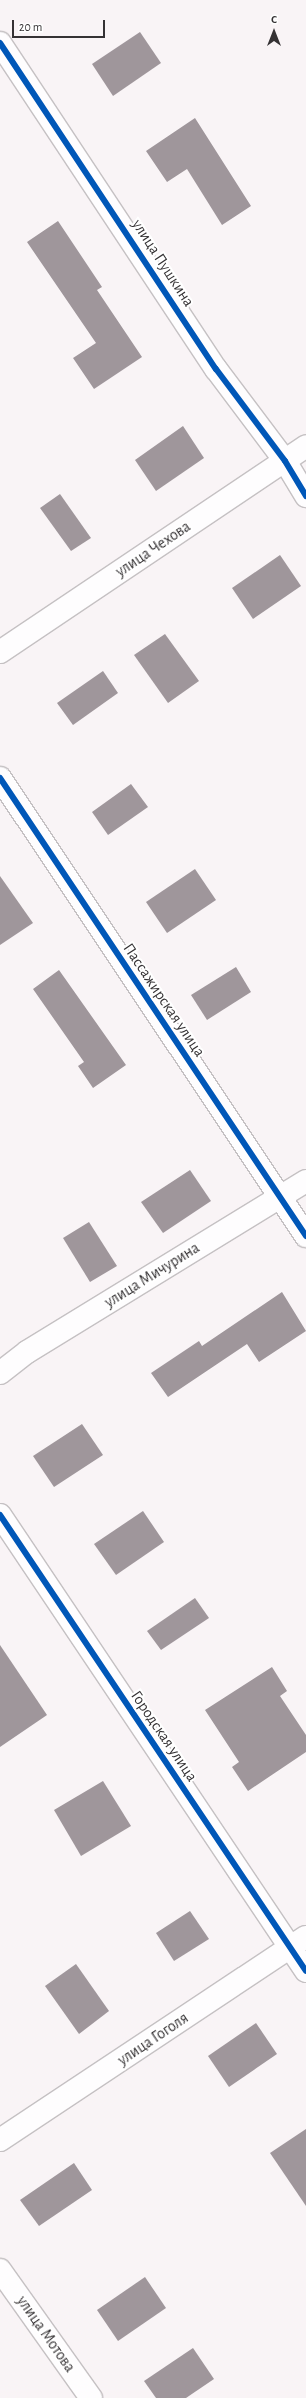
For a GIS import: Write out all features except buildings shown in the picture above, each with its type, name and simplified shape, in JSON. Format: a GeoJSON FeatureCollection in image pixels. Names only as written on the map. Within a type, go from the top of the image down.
{"type":"FeatureCollection","features":[{"type":"Feature","properties":{"kind":"street","name":"улица Пушкина"},"geometry":{"type":"LineString","coordinates":[[0,43],[216,369],[285,461],[306,496]]}},
{"type":"Feature","properties":{"kind":"street","name":"улица Чехова"},"geometry":{"type":"LineString","coordinates":[[0,652],[306,446]]}},
{"type":"Feature","properties":{"kind":"street","name":"Пассажирская улица"},"geometry":{"type":"LineString","coordinates":[[0,778],[306,1236]]}},
{"type":"Feature","properties":{"kind":"street","name":"улица Мичурина"},"geometry":{"type":"LineString","coordinates":[[0,1373],[27,1352],[306,1181]]}},
{"type":"Feature","properties":{"kind":"street","name":"Городская улица"},"geometry":{"type":"LineString","coordinates":[[0,1515],[298,1942],[306,1971]]}},
{"type":"Feature","properties":{"kind":"street","name":"улица Гоголя"},"geometry":{"type":"LineString","coordinates":[[0,2140],[298,1942]]}},
{"type":"Feature","properties":{"kind":"street","name":"улица Мотова"},"geometry":{"type":"LineString","coordinates":[[0,2270],[91,2398]]}},
{"type":"Feature","properties":{"kind":"cycle path"},"geometry":{"type":"LineString","coordinates":[[0,43],[216,369],[285,461],[306,496]]}},
{"type":"Feature","properties":{"kind":"cycle path"},"geometry":{"type":"LineString","coordinates":[[0,778],[306,1236]]}},
{"type":"Feature","properties":{"kind":"cycle path"},"geometry":{"type":"LineString","coordinates":[[0,1515],[306,1971]]}}]}
